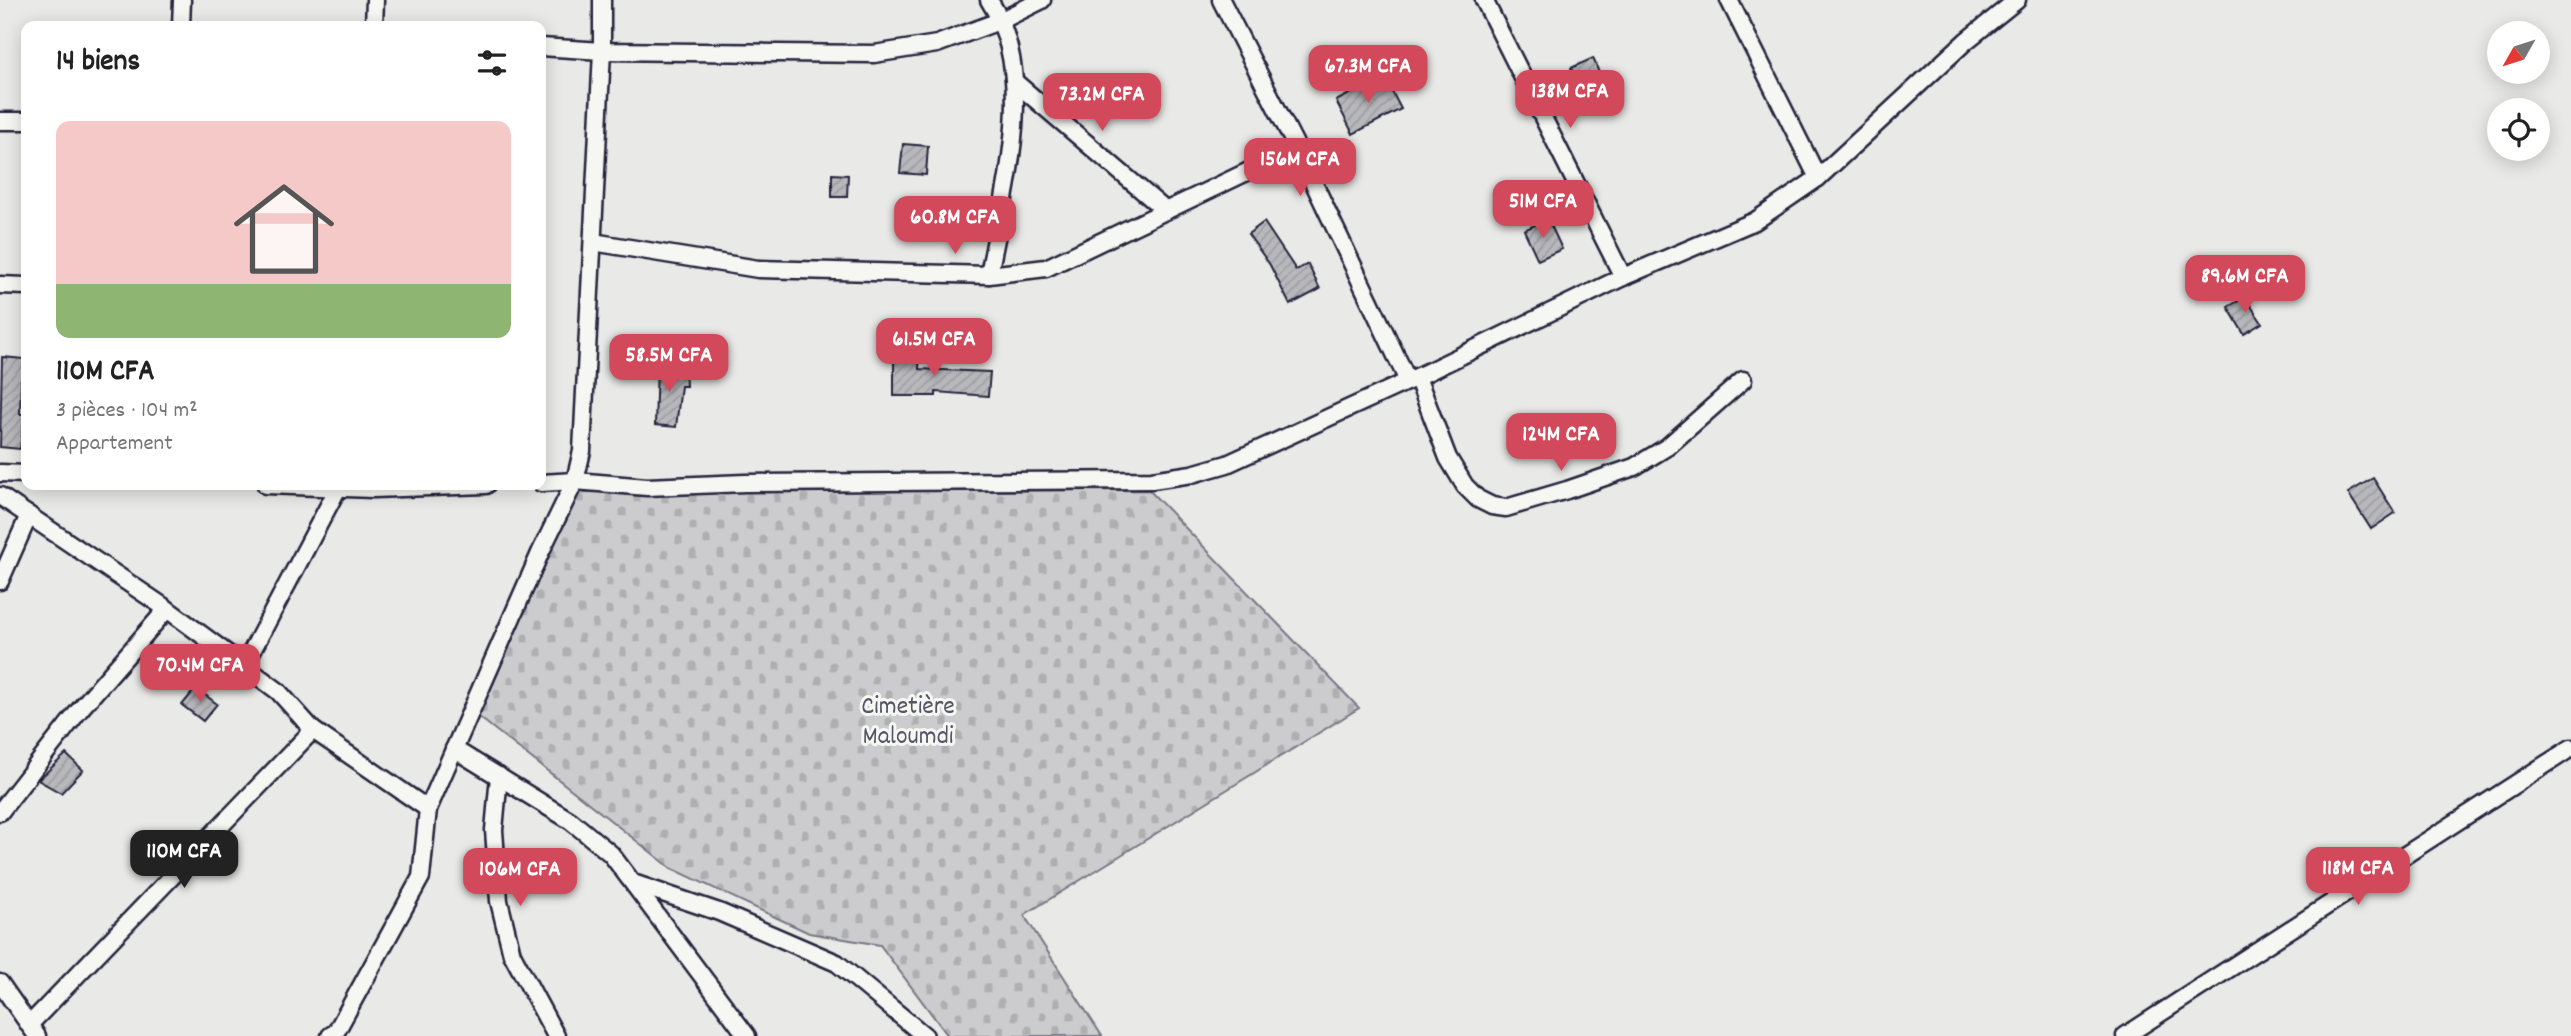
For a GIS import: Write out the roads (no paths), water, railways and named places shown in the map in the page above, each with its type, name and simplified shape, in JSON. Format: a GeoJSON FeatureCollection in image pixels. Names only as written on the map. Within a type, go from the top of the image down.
{"type":"FeatureCollection","features":[{"type":"Feature","properties":{"kind":"street"},"geometry":{"type":"LineString","coordinates":[[181,21],[182,0]]}},
{"type":"Feature","properties":{"kind":"street"},"geometry":{"type":"LineString","coordinates":[[374,21],[375,0]]}},
{"type":"Feature","properties":{"kind":"street"},"geometry":{"type":"LineString","coordinates":[[335,1035],[421,877],[428,809],[541,551],[575,481],[582,451],[602,51],[602,0]]}},
{"type":"Feature","properties":{"kind":"street"},"geometry":{"type":"LineString","coordinates":[[989,0],[1002,20],[1015,82],[1013,138],[989,275]]}},
{"type":"Feature","properties":{"kind":"street"},"geometry":{"type":"LineString","coordinates":[[546,47],[602,51],[874,54],[937,44],[1002,20],[1042,0]]}},
{"type":"Feature","properties":{"kind":"street"},"geometry":{"type":"LineString","coordinates":[[1221,0],[1413,379],[1448,458],[1465,486],[1478,499],[1492,506],[1506,508],[1634,467],[1667,447],[1743,380]]}},
{"type":"Feature","properties":{"kind":"street"},"geometry":{"type":"LineString","coordinates":[[1484,0],[1623,277]]}},
{"type":"Feature","properties":{"kind":"street"},"geometry":{"type":"LineString","coordinates":[[1729,0],[1818,178]]}},
{"type":"Feature","properties":{"kind":"street"},"geometry":{"type":"LineString","coordinates":[[546,482],[575,481],[647,487],[746,483],[1152,480],[1192,474],[1227,464],[1413,379],[1623,277],[1755,221],[1818,178],[1966,41],[2017,0]]}},
{"type":"Feature","properties":{"kind":"street"},"geometry":{"type":"LineString","coordinates":[[1015,82],[1166,211]]}},
{"type":"Feature","properties":{"kind":"street"},"geometry":{"type":"LineString","coordinates":[[0,121],[21,121]]}},
{"type":"Feature","properties":{"kind":"street"},"geometry":{"type":"LineString","coordinates":[[593,242],[758,270],[989,275],[1046,268],[1297,148]]}},
{"type":"Feature","properties":{"kind":"street"},"geometry":{"type":"LineString","coordinates":[[0,285],[21,286]]}},
{"type":"Feature","properties":{"kind":"street"},"geometry":{"type":"LineString","coordinates":[[0,473],[21,474]]}},
{"type":"Feature","properties":{"kind":"street"},"geometry":{"type":"LineString","coordinates":[[244,666],[337,490]]}},
{"type":"Feature","properties":{"kind":"street"},"geometry":{"type":"LineString","coordinates":[[0,496],[167,609],[278,691],[313,730],[428,809]]}},
{"type":"Feature","properties":{"kind":"street"},"geometry":{"type":"LineString","coordinates":[[0,581],[29,515]]}},
{"type":"Feature","properties":{"kind":"street"},"geometry":{"type":"LineString","coordinates":[[0,812],[81,708],[167,609]]}},
{"type":"Feature","properties":{"kind":"street"},"geometry":{"type":"LineString","coordinates":[[0,983],[33,1031],[313,730]]}},
{"type":"Feature","properties":{"kind":"street"},"geometry":{"type":"LineString","coordinates":[[454,748],[571,821],[611,853],[747,1036]]}},
{"type":"Feature","properties":{"kind":"street"},"geometry":{"type":"LineString","coordinates":[[2125,1036],[2571,748]]}},
{"type":"Feature","properties":{"kind":"street"},"geometry":{"type":"LineString","coordinates":[[499,776],[494,830],[499,901],[512,954],[556,1036]]}},
{"type":"Feature","properties":{"kind":"street"},"geometry":{"type":"LineString","coordinates":[[633,883],[719,912],[837,963],[925,1036]]}},
{"type":"Feature","properties":{"kind":"park label","name":"Cimetière Maloumdi"},"geometry":{"type":"Point","coordinates":[908,719]}}]}
